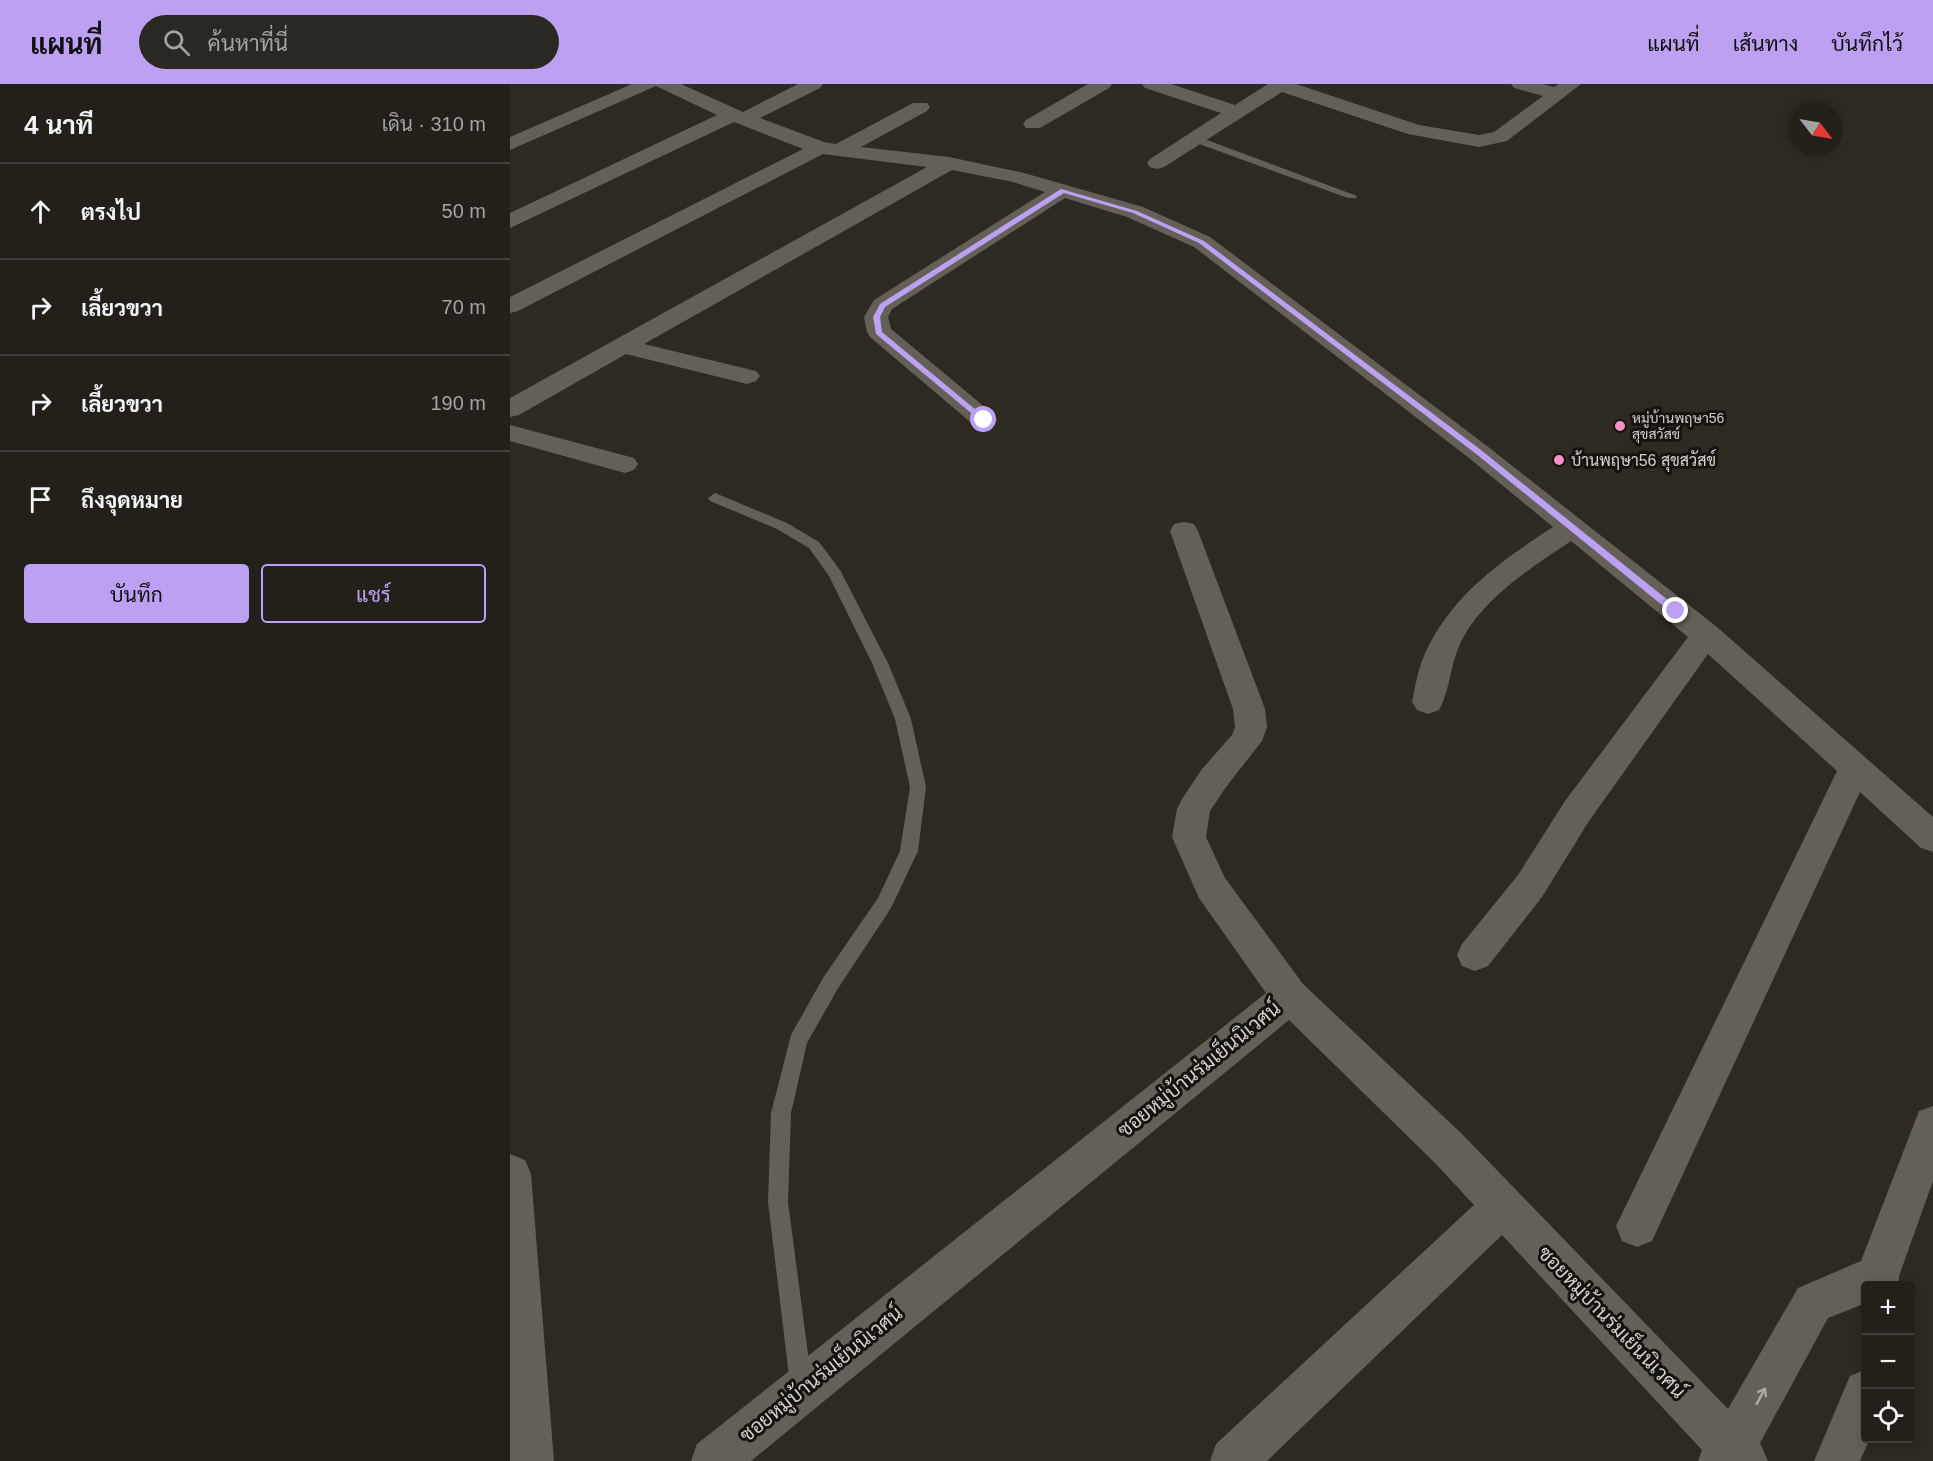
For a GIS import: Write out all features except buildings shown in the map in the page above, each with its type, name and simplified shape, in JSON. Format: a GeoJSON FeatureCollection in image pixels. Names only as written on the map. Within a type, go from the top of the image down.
{"type":"FeatureCollection","features":[{"type":"Feature","properties":{"kind":"street"},"geometry":{"type":"LineString","coordinates":[[510,144],[648,84]]}},
{"type":"Feature","properties":{"kind":"street"},"geometry":{"type":"LineString","coordinates":[[665,84],[738,117],[829,150],[949,163],[1017,177],[1135,212],[1202,242],[1478,452],[1706,635],[1933,838]]}},
{"type":"Feature","properties":{"kind":"street"},"geometry":{"type":"LineString","coordinates":[[510,221],[813,84]]}},
{"type":"Feature","properties":{"kind":"street"},"geometry":{"type":"LineString","coordinates":[[1033,124],[1102,84]]}},
{"type":"Feature","properties":{"kind":"street"},"geometry":{"type":"LineString","coordinates":[[1152,84],[1238,112]]}},
{"type":"Feature","properties":{"kind":"street"},"geometry":{"type":"LineString","coordinates":[[1157,163],[1280,84],[1415,130],[1479,141],[1500,137],[1564,89]]}},
{"type":"Feature","properties":{"kind":"street"},"geometry":{"type":"LineString","coordinates":[[1521,84],[1564,89]]}},
{"type":"Feature","properties":{"kind":"street"},"geometry":{"type":"LineString","coordinates":[[510,306],[829,150],[915,96]]}},
{"type":"Feature","properties":{"kind":"street"},"geometry":{"type":"LineString","coordinates":[[510,409],[949,163]]}},
{"type":"Feature","properties":{"kind":"street"},"geometry":{"type":"LineString","coordinates":[[984,420],[879,332],[876,317],[882,305],[1063,190]]}},
{"type":"Feature","properties":{"kind":"street"},"geometry":{"type":"LineString","coordinates":[[622,346],[747,376]]}},
{"type":"Feature","properties":{"kind":"street"},"geometry":{"type":"LineString","coordinates":[[510,433],[625,464]]}},
{"type":"Feature","properties":{"kind":"street"},"geometry":{"type":"LineString","coordinates":[[1428,702],[1438,661],[1453,632],[1475,599],[1502,575],[1571,528]]}},
{"type":"Feature","properties":{"kind":"street"},"geometry":{"type":"LineString","coordinates":[[1184,531],[1249,709],[1251,727],[1246,741],[1214,778],[1194,808],[1189,837],[1212,887],[1290,996]]}},
{"type":"Feature","properties":{"kind":"street"},"geometry":{"type":"LineString","coordinates":[[1475,955],[1530,886],[1577,811],[1706,635]]}},
{"type":"Feature","properties":{"kind":"street"},"geometry":{"type":"LineString","coordinates":[[1637,1226],[1855,767]]}},
{"type":"Feature","properties":{"kind":"street","name":"ซอยหมู่บ้านร่มเย็นนิเวศน์"},"geometry":{"type":"LineString","coordinates":[[714,1461],[1290,996],[1449,1149],[1732,1456]]}},
{"type":"Feature","properties":{"kind":"street"},"geometry":{"type":"LineString","coordinates":[[1877,1281],[1933,1125]]}},
{"type":"Feature","properties":{"kind":"street"},"geometry":{"type":"LineString","coordinates":[[510,1174],[531,1461]]}},
{"type":"Feature","properties":{"kind":"street"},"geometry":{"type":"LineString","coordinates":[[1233,1461],[1502,1207]]}},
{"type":"Feature","properties":{"kind":"street"},"geometry":{"type":"LineString","coordinates":[[1732,1456],[1813,1303],[1861,1286]]}},
{"type":"Feature","properties":{"kind":"street"},"geometry":{"type":"LineString","coordinates":[[1838,1461],[1861,1404]]}},
{"type":"Feature","properties":{"kind":"lane"},"geometry":{"type":"LineString","coordinates":[[1195,139],[1352,196]]}},
{"type":"Feature","properties":{"kind":"lane"},"geometry":{"type":"LineString","coordinates":[[716,498],[782,526],[814,545],[835,574],[880,663],[903,719],[918,787],[909,851],[885,903],[830,984],[798,1041],[781,1113],[778,1202],[802,1389]]}},
{"type":"Feature","properties":{"kind":"place","name":"หมู่บ้านพฤษา56 สุขสวัสข์"},"geometry":{"type":"Point","coordinates":[1620,426]}},
{"type":"Feature","properties":{"kind":"place","name":"บ้านพฤษา56 สุขสวัสข์"},"geometry":{"type":"Point","coordinates":[1559,460]}},
{"type":"Feature","properties":{"kind":"route"},"geometry":{"type":"LineString","coordinates":[[984,420],[879,332],[876,317],[882,305],[1063,190],[1158,220],[1202,242],[1478,452],[1676,611]]}}]}
